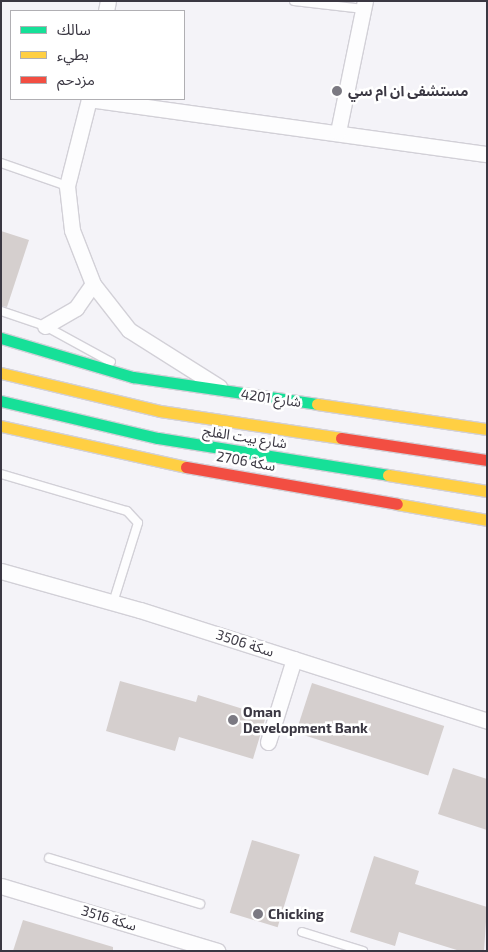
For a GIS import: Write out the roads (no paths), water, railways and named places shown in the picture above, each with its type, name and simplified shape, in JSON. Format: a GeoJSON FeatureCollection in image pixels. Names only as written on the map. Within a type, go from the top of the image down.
{"type":"FeatureCollection","features":[{"type":"Feature","properties":{"kind":"street"},"geometry":{"type":"LineString","coordinates":[[338,132],[364,5]]}},
{"type":"Feature","properties":{"kind":"street","name":"شارع 4201"},"geometry":{"type":"LineString","coordinates":[[89,100],[67,186],[72,230],[93,284],[129,330],[226,392],[487,429]]}},
{"type":"Feature","properties":{"kind":"street"},"geometry":{"type":"LineString","coordinates":[[97,100],[487,154]]}},
{"type":"Feature","properties":{"kind":"street"},"geometry":{"type":"LineString","coordinates":[[45,326],[76,308],[93,284]]}},
{"type":"Feature","properties":{"kind":"street"},"geometry":{"type":"LineString","coordinates":[[1,338],[133,377],[226,392]]}},
{"type":"Feature","properties":{"kind":"street","name":"شارع بيت الفلج"},"geometry":{"type":"LineString","coordinates":[[1,373],[160,411],[487,460]]}},
{"type":"Feature","properties":{"kind":"street","name":"شارع بيت الفلج"},"geometry":{"type":"LineString","coordinates":[[1,401],[158,438],[487,491]]}},
{"type":"Feature","properties":{"kind":"street","name":"سكة 2706"},"geometry":{"type":"LineString","coordinates":[[1,426],[112,454],[487,520]]}},
{"type":"Feature","properties":{"kind":"street","name":"سكة 3506"},"geometry":{"type":"LineString","coordinates":[[1,571],[113,603],[487,721]]}},
{"type":"Feature","properties":{"kind":"street"},"geometry":{"type":"LineString","coordinates":[[268,742],[294,659]]}},
{"type":"Feature","properties":{"kind":"street","name":"سكة 3516"},"geometry":{"type":"LineString","coordinates":[[1,886],[217,951]]}},
{"type":"Feature","properties":{"kind":"lane"},"geometry":{"type":"LineString","coordinates":[[294,1],[364,5]]}},
{"type":"Feature","properties":{"kind":"lane"},"geometry":{"type":"LineString","coordinates":[[1,164],[67,186]]}},
{"type":"Feature","properties":{"kind":"lane"},"geometry":{"type":"LineString","coordinates":[[1,311],[45,326],[99,353],[133,377]]}},
{"type":"Feature","properties":{"kind":"lane"},"geometry":{"type":"LineString","coordinates":[[1,432],[17,430]]}},
{"type":"Feature","properties":{"kind":"lane"},"geometry":{"type":"LineString","coordinates":[[1,474],[127,511],[138,523],[113,603]]}},
{"type":"Feature","properties":{"kind":"lane"},"geometry":{"type":"LineString","coordinates":[[49,858],[200,904]]}},
{"type":"Feature","properties":{"kind":"lane"},"geometry":{"type":"LineString","coordinates":[[302,932],[363,951]]}},
{"type":"Feature","properties":{"kind":"place","name":"مستشفى ان ام سي"},"geometry":{"type":"Point","coordinates":[337,91]}},
{"type":"Feature","properties":{"kind":"place","name":"Oman Development Bank"},"geometry":{"type":"Point","coordinates":[233,720]}},
{"type":"Feature","properties":{"kind":"place","name":"Chicking"},"geometry":{"type":"Point","coordinates":[258,914]}}]}
